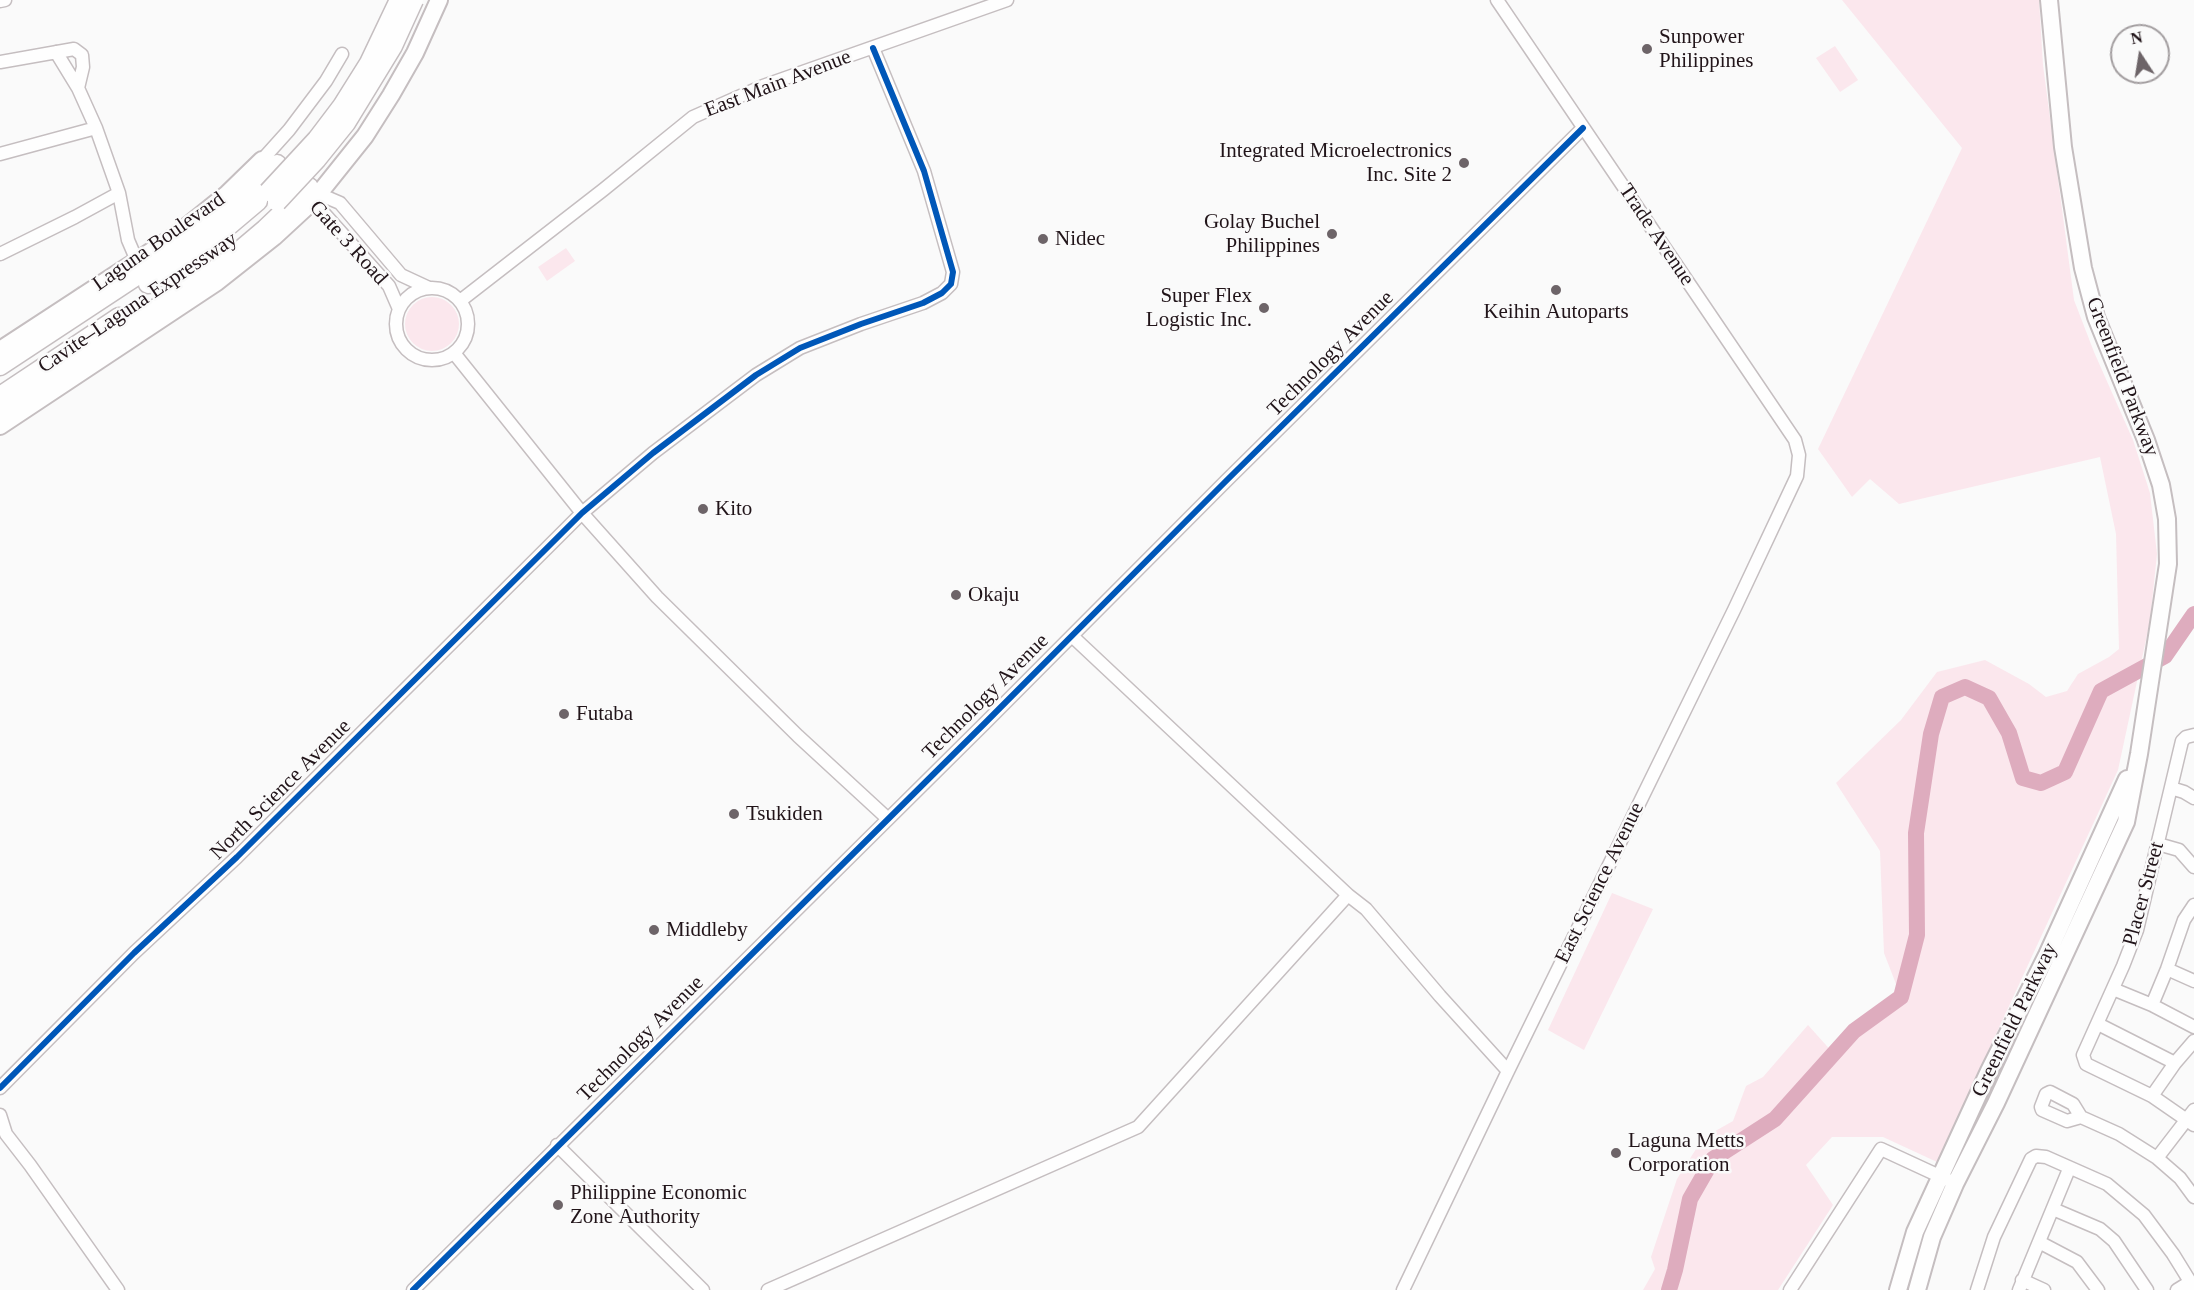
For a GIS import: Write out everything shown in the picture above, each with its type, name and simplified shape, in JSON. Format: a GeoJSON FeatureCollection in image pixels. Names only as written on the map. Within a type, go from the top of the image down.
{"type":"FeatureCollection","features":[{"type":"Feature","properties":{"kind":"highway","name":"Cavite–Laguna Expressway"},"geometry":{"type":"LineString","coordinates":[[0,396],[189,273],[242,233],[273,197],[342,106],[369,63],[399,0]]}},
{"type":"Feature","properties":{"kind":"highway","name":"Cavite–Laguna Expressway"},"geometry":{"type":"LineString","coordinates":[[0,380],[193,254],[233,223],[273,197],[317,159],[352,114],[393,46],[414,0]]}},
{"type":"Feature","properties":{"kind":"highway"},"geometry":{"type":"LineString","coordinates":[[0,366],[179,248],[236,204],[270,166]]}},
{"type":"Feature","properties":{"kind":"highway"},"geometry":{"type":"LineString","coordinates":[[0,411],[226,262],[311,194]]}},
{"type":"Feature","properties":{"kind":"main road"},"geometry":{"type":"LineString","coordinates":[[0,426],[217,282],[274,237],[365,136],[391,95],[439,0]]}},
{"type":"Feature","properties":{"kind":"main road","name":"Greenfield Parkway"},"geometry":{"type":"LineString","coordinates":[[1917,1290],[1948,1180],[1989,1071],[2047,955],[2139,754],[2168,564],[2167,519],[2161,485],[2146,440],[2096,316],[2083,268],[2063,147],[2049,0]]}},
{"type":"Feature","properties":{"kind":"main road","name":"Gate 3 Road"},"geometry":{"type":"LineString","coordinates":[[270,166],[311,194]]}},
{"type":"Feature","properties":{"kind":"main road","name":"Laguna Boulevard"},"geometry":{"type":"LineString","coordinates":[[0,350],[137,261],[270,166]]}},
{"type":"Feature","properties":{"kind":"main road","name":"Greenfield Parkway"},"geometry":{"type":"LineString","coordinates":[[1898,1290],[1915,1232],[1948,1180]]}},
{"type":"Feature","properties":{"kind":"street","name":"East Main Avenue"},"geometry":{"type":"LineString","coordinates":[[460,301],[693,117],[763,86],[1007,0]]}},
{"type":"Feature","properties":{"kind":"street","name":"Trade Avenue"},"geometry":{"type":"LineString","coordinates":[[1497,0],[1795,440],[1799,455],[1797,476]]}},
{"type":"Feature","properties":{"kind":"street","name":"North Science Avenue"},"geometry":{"type":"LineString","coordinates":[[0,1088],[134,953],[237,857],[582,513],[652,453],[756,375],[800,348],[923,303],[942,293],[951,284],[953,272],[924,171],[873,48]]}},
{"type":"Feature","properties":{"kind":"street"},"geometry":{"type":"LineString","coordinates":[[0,62],[75,49],[82,55],[84,66],[78,88]]}},
{"type":"Feature","properties":{"kind":"street"},"geometry":{"type":"LineString","coordinates":[[56,52],[78,88],[96,128],[119,193],[128,240],[137,261]]}},
{"type":"Feature","properties":{"kind":"street","name":"Laguna Boulevard"},"geometry":{"type":"LineString","coordinates":[[270,166],[342,54]]}},
{"type":"Feature","properties":{"kind":"street"},"geometry":{"type":"LineString","coordinates":[[0,154],[96,128]]}},
{"type":"Feature","properties":{"kind":"street","name":"Technology Avenue"},"geometry":{"type":"LineString","coordinates":[[413,1290],[1583,128]]}},
{"type":"Feature","properties":{"kind":"street"},"geometry":{"type":"LineString","coordinates":[[0,254],[119,193]]}},
{"type":"Feature","properties":{"kind":"street","name":"Gate 3 Road"},"geometry":{"type":"LineString","coordinates":[[311,194],[340,203],[401,275],[429,288]]}},
{"type":"Feature","properties":{"kind":"street","name":"Gate 3 Road"},"geometry":{"type":"LineString","coordinates":[[311,194],[389,286],[399,309]]}},
{"type":"Feature","properties":{"kind":"street"},"geometry":{"type":"LineString","coordinates":[[429,288],[446,291],[460,301],[468,317],[468,329],[465,341],[454,353],[440,360],[431,361],[412,355],[401,344],[396,332],[396,320],[399,309],[413,293],[429,288]]}},
{"type":"Feature","properties":{"kind":"street"},"geometry":{"type":"LineString","coordinates":[[454,353],[582,513],[657,597],[798,736],[887,818]]}},
{"type":"Feature","properties":{"kind":"street","name":"East Science Avenue"},"geometry":{"type":"LineString","coordinates":[[1404,1290],[1797,476]]}},
{"type":"Feature","properties":{"kind":"street"},"geometry":{"type":"LineString","coordinates":[[1072,636],[1348,895],[1366,909],[1508,1071]]}},
{"type":"Feature","properties":{"kind":"street","name":"Placer Street"},"geometry":{"type":"LineString","coordinates":[[2152,1096],[2086,1064],[2083,1055],[2137,930],[2182,741],[2194,735]]}},
{"type":"Feature","properties":{"kind":"street"},"geometry":{"type":"LineString","coordinates":[[2171,788],[2194,798]]}},
{"type":"Feature","properties":{"kind":"street"},"geometry":{"type":"LineString","coordinates":[[2158,844],[2180,850],[2194,867]]}},
{"type":"Feature","properties":{"kind":"street"},"geometry":{"type":"LineString","coordinates":[[768,1290],[1138,1127],[1348,895]]}},
{"type":"Feature","properties":{"kind":"street"},"geometry":{"type":"LineString","coordinates":[[2152,1005],[2184,920],[2194,905]]}},
{"type":"Feature","properties":{"kind":"street"},"geometry":{"type":"LineString","coordinates":[[2167,969],[2194,981]]}},
{"type":"Feature","properties":{"kind":"street"},"geometry":{"type":"LineString","coordinates":[[2113,989],[2152,1005],[2194,1027]]}},
{"type":"Feature","properties":{"kind":"street"},"geometry":{"type":"LineString","coordinates":[[2098,1024],[2175,1063]]}},
{"type":"Feature","properties":{"kind":"street"},"geometry":{"type":"LineString","coordinates":[[2157,1158],[2191,1118],[2152,1096],[2194,1041]]}},
{"type":"Feature","properties":{"kind":"street"},"geometry":{"type":"LineString","coordinates":[[0,1115],[6,1134],[118,1290]]}},
{"type":"Feature","properties":{"kind":"street"},"geometry":{"type":"LineString","coordinates":[[2081,1117],[2119,1134],[2157,1158],[2180,1178],[2194,1197]]}},
{"type":"Feature","properties":{"kind":"street"},"geometry":{"type":"LineString","coordinates":[[557,1145],[704,1290]]}},
{"type":"Feature","properties":{"kind":"street"},"geometry":{"type":"LineString","coordinates":[[1790,1290],[1881,1149],[1948,1180]]}},
{"type":"Feature","properties":{"kind":"street"},"geometry":{"type":"LineString","coordinates":[[1977,1290],[1994,1238],[2031,1160],[2036,1155],[2046,1157],[2107,1185],[2144,1215],[2173,1254],[2192,1285],[2177,1290]]}},
{"type":"Feature","properties":{"kind":"street"},"geometry":{"type":"LineString","coordinates":[[2044,1290],[2020,1285],[2069,1169]]}},
{"type":"Feature","properties":{"kind":"street"},"geometry":{"type":"LineString","coordinates":[[2053,1209],[2100,1229],[2114,1240],[2147,1290]]}},
{"type":"Feature","properties":{"kind":"street"},"geometry":{"type":"LineString","coordinates":[[2039,1242],[2077,1262],[2098,1290]]}},
{"type":"Feature","properties":{"kind":"shaded area"},"geometry":{"type":"Polygon","coordinates":[[[1842,0],[2039,0],[2043,65],[2074,300],[2133,440],[2150,493],[2157,554],[2150,621],[2118,770],[1937,1162],[1883,1137],[1832,1137],[1806,1165],[1833,1205],[1778,1290],[1643,1290],[1655,1269],[1651,1257],[1677,1179],[1703,1138],[1733,1121],[1746,1086],[1763,1077],[1808,1025],[1834,1054],[1854,1031],[1901,997],[1884,953],[1880,851],[1836,783],[1901,720],[1937,672],[1985,660],[2029,684],[2046,697],[2067,691],[2078,674],[2119,649],[2116,534],[2100,457],[1899,504],[1870,479],[1852,497],[1818,449],[1962,148],[1842,0]]]}},
{"type":"Feature","properties":{"kind":"shaded area"},"geometry":{"type":"Polygon","coordinates":[[[1835,46],[1858,80],[1840,92],[1816,58],[1835,46]]]}},
{"type":"Feature","properties":{"kind":"shaded area"},"geometry":{"type":"Polygon","coordinates":[[[566,248],[575,261],[547,281],[538,267],[566,248]]]}},
{"type":"Feature","properties":{"kind":"shaded area"},"geometry":{"type":"Polygon","coordinates":[[[432,297],[442,299],[451,305],[457,314],[459,324],[457,334],[451,343],[442,349],[432,351],[422,349],[413,343],[407,334],[405,324],[407,314],[413,305],[422,299],[432,297]]]}},
{"type":"Feature","properties":{"kind":"shaded area"},"geometry":{"type":"Polygon","coordinates":[[[1612,893],[1653,909],[1584,1050],[1548,1030],[1612,893]]]}},
{"type":"Feature","properties":{"kind":"waterway"},"geometry":{"type":"LineString","coordinates":[[1669,1290],[1690,1199],[1713,1159],[1775,1119],[1854,1031],[1901,997],[1917,935],[1916,833],[1931,734],[1942,697],[1965,687],[1989,698],[2009,733],[2023,778],[2041,783],[2065,772],[2101,691],[2165,656],[2194,614]]}},
{"type":"Feature","properties":{"kind":"cycle path"},"geometry":{"type":"LineString","coordinates":[[0,1088],[134,953],[237,857],[582,513],[653,453],[756,375],[800,348],[923,303],[942,293],[951,284],[953,272],[924,171],[873,48]]}},
{"type":"Feature","properties":{"kind":"cycle path"},"geometry":{"type":"LineString","coordinates":[[413,1290],[1583,128]]}},
{"type":"Feature","properties":{"kind":"place","name":"Sunpower Philippines"},"geometry":{"type":"Point","coordinates":[1647,49]}},
{"type":"Feature","properties":{"kind":"place","name":"Integrated Microelectronics Inc. Site 2"},"geometry":{"type":"Point","coordinates":[1464,163]}},
{"type":"Feature","properties":{"kind":"place","name":"Golay Buchel Philippines"},"geometry":{"type":"Point","coordinates":[1332,234]}},
{"type":"Feature","properties":{"kind":"place","name":"Nidec"},"geometry":{"type":"Point","coordinates":[1043,239]}},
{"type":"Feature","properties":{"kind":"place","name":"Keihin Autoparts"},"geometry":{"type":"Point","coordinates":[1556,290]}},
{"type":"Feature","properties":{"kind":"place","name":"Super Flex Logistic Inc."},"geometry":{"type":"Point","coordinates":[1264,308]}},
{"type":"Feature","properties":{"kind":"place","name":"Kito"},"geometry":{"type":"Point","coordinates":[703,509]}},
{"type":"Feature","properties":{"kind":"place","name":"Okaju"},"geometry":{"type":"Point","coordinates":[956,595]}},
{"type":"Feature","properties":{"kind":"place","name":"Futaba"},"geometry":{"type":"Point","coordinates":[564,714]}},
{"type":"Feature","properties":{"kind":"place","name":"Tsukiden"},"geometry":{"type":"Point","coordinates":[734,814]}},
{"type":"Feature","properties":{"kind":"place","name":"Middleby"},"geometry":{"type":"Point","coordinates":[654,930]}},
{"type":"Feature","properties":{"kind":"place","name":"Laguna Metts Corporation"},"geometry":{"type":"Point","coordinates":[1616,1153]}},
{"type":"Feature","properties":{"kind":"place","name":"Philippine Economic Zone Authority"},"geometry":{"type":"Point","coordinates":[558,1205]}}]}
